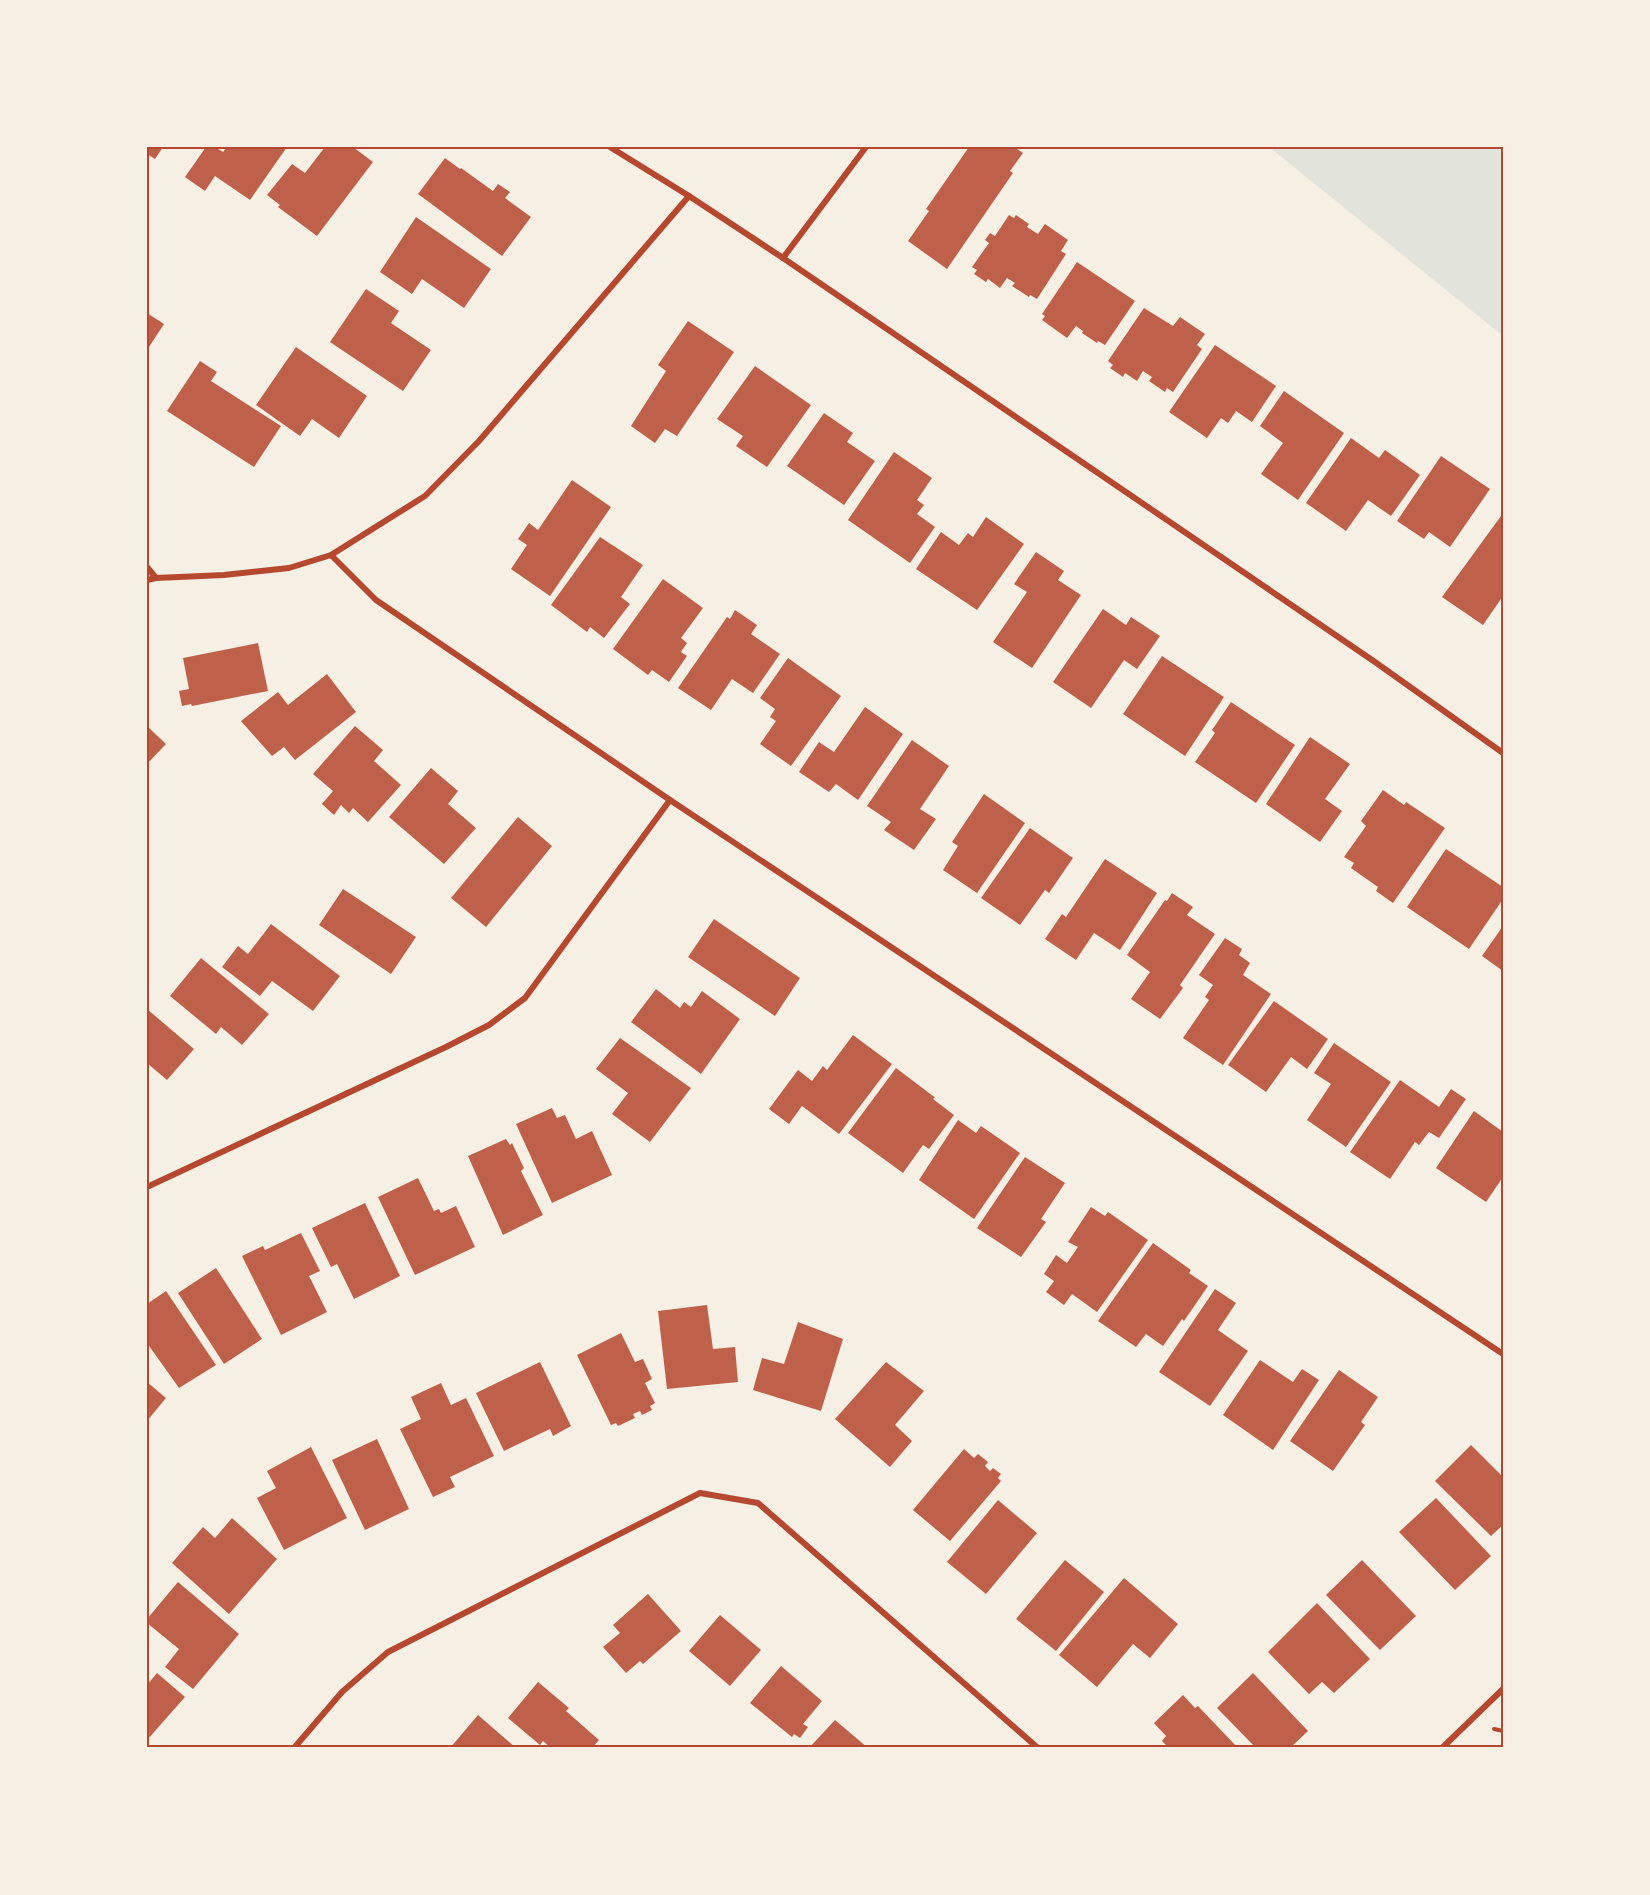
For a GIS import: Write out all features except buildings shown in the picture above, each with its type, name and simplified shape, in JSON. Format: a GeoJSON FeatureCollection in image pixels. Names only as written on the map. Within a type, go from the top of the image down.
{"type":"FeatureCollection","features":[{"type":"Feature","properties":{"kind":"street"},"geometry":{"type":"LineString","coordinates":[[610,147],[783,258],[1375,662],[1503,753]]}},
{"type":"Feature","properties":{"kind":"street"},"geometry":{"type":"LineString","coordinates":[[783,258],[866,147]]}},
{"type":"Feature","properties":{"kind":"street"},"geometry":{"type":"LineString","coordinates":[[147,580],[289,568],[331,555],[424,496],[479,441],[689,196]]}},
{"type":"Feature","properties":{"kind":"street"},"geometry":{"type":"LineString","coordinates":[[331,555],[376,600],[670,800],[1503,1354]]}},
{"type":"Feature","properties":{"kind":"street"},"geometry":{"type":"LineString","coordinates":[[147,567],[156,578]]}},
{"type":"Feature","properties":{"kind":"street"},"geometry":{"type":"LineString","coordinates":[[147,1187],[489,1025],[525,998],[670,800]]}},
{"type":"Feature","properties":{"kind":"street"},"geometry":{"type":"LineString","coordinates":[[294,1748],[342,1692],[388,1652],[700,1493],[758,1503],[1038,1748]]}},
{"type":"Feature","properties":{"kind":"street"},"geometry":{"type":"LineString","coordinates":[[1442,1748],[1503,1689]]}},
{"type":"Feature","properties":{"kind":"shaded area"},"geometry":{"type":"Polygon","coordinates":[[[1269,147],[1503,147],[1503,336],[1269,147]]]}}]}
